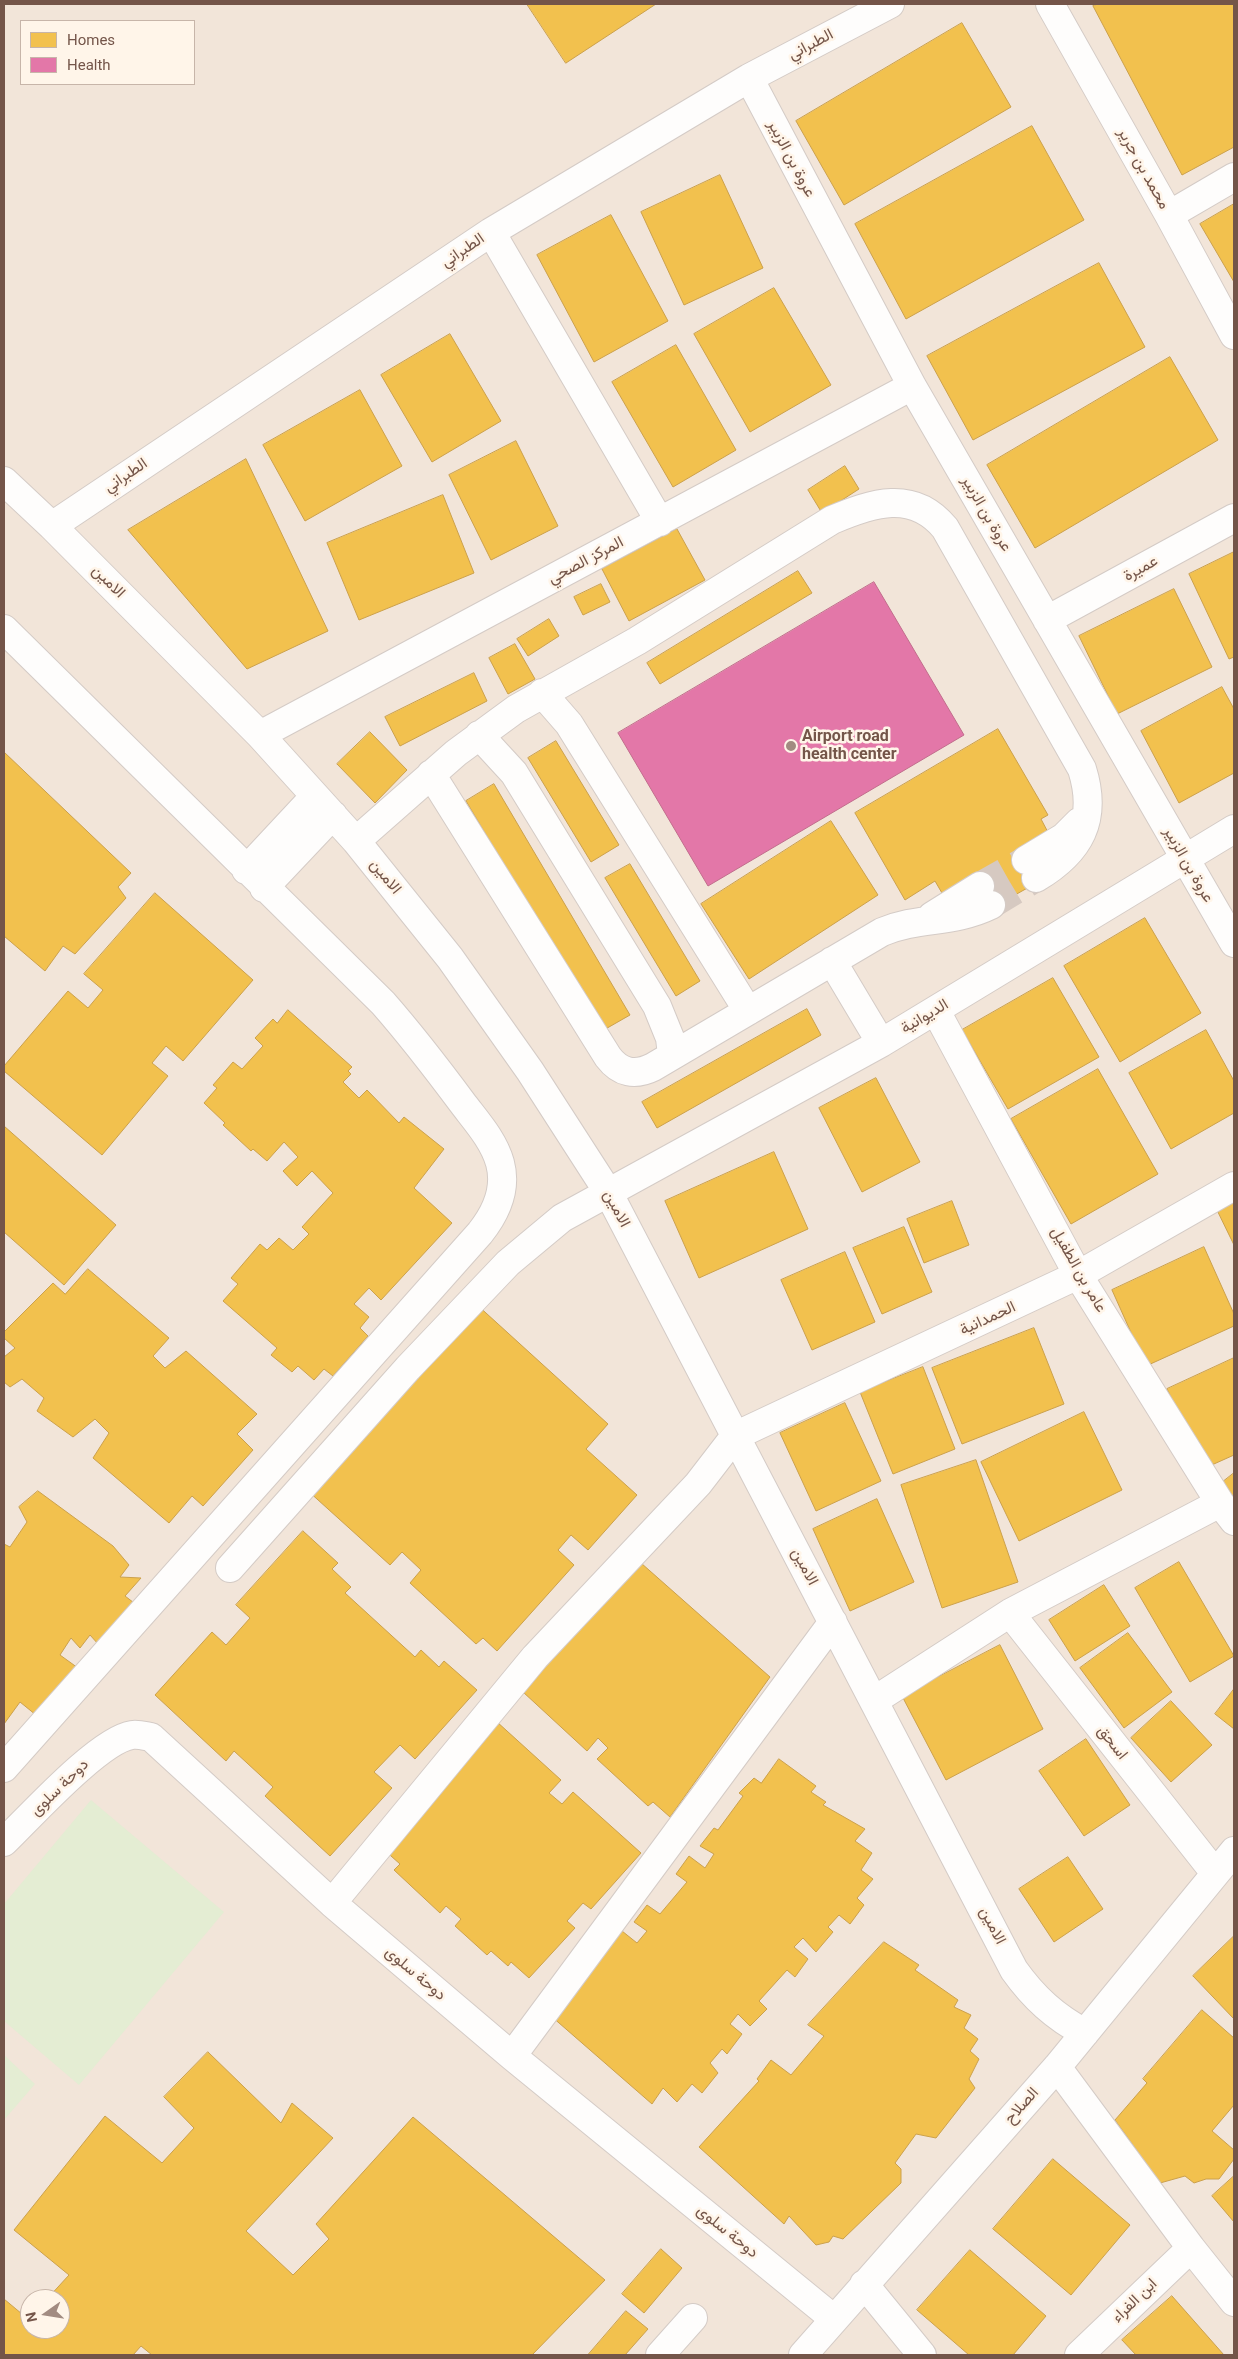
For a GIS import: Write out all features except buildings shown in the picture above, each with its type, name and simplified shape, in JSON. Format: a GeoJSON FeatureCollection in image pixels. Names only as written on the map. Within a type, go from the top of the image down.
{"type":"FeatureCollection","features":[{"type":"Feature","properties":{"kind":"street","name":"الطبراني"},"geometry":{"type":"LineString","coordinates":[[52,526],[491,232],[749,78],[890,4]]}},
{"type":"Feature","properties":{"kind":"street","name":"محمد بن جرير"},"geometry":{"type":"LineString","coordinates":[[1050,4],[1234,335]]}},
{"type":"Feature","properties":{"kind":"street","name":"عروة بن الزبير"},"geometry":{"type":"LineString","coordinates":[[749,78],[912,386],[1234,943]]}},
{"type":"Feature","properties":{"kind":"street"},"geometry":{"type":"LineString","coordinates":[[1169,215],[1234,177]]}},
{"type":"Feature","properties":{"kind":"street"},"geometry":{"type":"LineString","coordinates":[[491,232],[660,522]]}},
{"type":"Feature","properties":{"kind":"street","name":"المركز الصحي"},"geometry":{"type":"LineString","coordinates":[[260,735],[912,386]]}},
{"type":"Feature","properties":{"kind":"street","name":"الامين"},"geometry":{"type":"LineString","coordinates":[[4,481],[52,526],[260,735],[324,805],[356,841],[450,958],[492,1015],[608,1192],[875,1700],[1014,1970],[1028,1990],[1045,2007],[1085,2033]]}},
{"type":"Feature","properties":{"kind":"street"},"geometry":{"type":"LineString","coordinates":[[356,841],[431,774],[479,736],[542,693],[637,641],[832,520],[868,507],[900,502],[913,505],[936,518],[945,528],[1075,756],[1086,783],[1089,798],[1087,812],[1079,840],[1072,851],[1062,862],[1031,869]]}},
{"type":"Feature","properties":{"kind":"street","name":"عميرة"},"geometry":{"type":"LineString","coordinates":[[1047,620],[1234,518]]}},
{"type":"Feature","properties":{"kind":"street"},"geometry":{"type":"LineString","coordinates":[[4,629],[255,879],[383,1003],[444,1076],[493,1146],[500,1164],[502,1182],[499,1201],[492,1218],[480,1233],[4,1768]]}},
{"type":"Feature","properties":{"kind":"street"},"geometry":{"type":"LineString","coordinates":[[542,693],[569,724],[748,1011]]}},
{"type":"Feature","properties":{"kind":"street"},"geometry":{"type":"LineString","coordinates":[[479,736],[514,773],[656,1006],[670,1038],[672,1055]]}},
{"type":"Feature","properties":{"kind":"street"},"geometry":{"type":"LineString","coordinates":[[431,774],[614,1065],[633,1073],[644,1072],[882,932],[897,926],[927,921],[942,908],[985,896]]}},
{"type":"Feature","properties":{"kind":"street"},"geometry":{"type":"LineString","coordinates":[[255,879],[324,805]]}},
{"type":"Feature","properties":{"kind":"street","name":"الديوانية"},"geometry":{"type":"LineString","coordinates":[[230,1568],[408,1368],[508,1263],[562,1218],[881,1043],[1234,829]]}},
{"type":"Feature","properties":{"kind":"street"},"geometry":{"type":"LineString","coordinates":[[832,961],[881,1043]]}},
{"type":"Feature","properties":{"kind":"street","name":"عامر بن الطفيل"},"geometry":{"type":"LineString","coordinates":[[936,1011],[1078,1275],[1227,1512]]}},
{"type":"Feature","properties":{"kind":"street","name":"الحمدانية"},"geometry":{"type":"LineString","coordinates":[[735,1436],[1078,1275],[1234,1186]]}},
{"type":"Feature","properties":{"kind":"street"},"geometry":{"type":"LineString","coordinates":[[332,1903],[535,1657],[698,1484],[735,1436]]}},
{"type":"Feature","properties":{"kind":"street"},"geometry":{"type":"LineString","coordinates":[[875,1700],[1010,1614],[1227,1512]]}},
{"type":"Feature","properties":{"kind":"street","name":"اسحق"},"geometry":{"type":"LineString","coordinates":[[1010,1614],[1215,1873]]}},
{"type":"Feature","properties":{"kind":"street"},"geometry":{"type":"LineString","coordinates":[[512,2056],[834,1622]]}},
{"type":"Feature","properties":{"kind":"street","name":"دوحة سلوى"},"geometry":{"type":"LineString","coordinates":[[4,1842],[93,1756],[116,1741],[133,1735],[151,1737],[332,1903],[512,2056],[834,2319]]}},
{"type":"Feature","properties":{"kind":"street","name":"الصلاح"},"geometry":{"type":"LineString","coordinates":[[803,2355],[1057,2067],[1234,1851]]}},
{"type":"Feature","properties":{"kind":"street"},"geometry":{"type":"LineString","coordinates":[[1057,2067],[1191,2248],[1234,2302]]}},
{"type":"Feature","properties":{"kind":"street","name":"ابن الفراء"},"geometry":{"type":"LineString","coordinates":[[1079,2355],[1191,2248]]}},
{"type":"Feature","properties":{"kind":"street"},"geometry":{"type":"LineString","coordinates":[[864,2284],[922,2355]]}},
{"type":"Feature","properties":{"kind":"street"},"geometry":{"type":"LineString","coordinates":[[660,2355],[693,2318]]}},
{"type":"Feature","properties":{"kind":"shaded area"},"geometry":{"type":"Polygon","coordinates":[[[4,4],[1234,4],[1234,2355],[4,2355],[4,4]]]}},
{"type":"Feature","properties":{"kind":"green space"},"geometry":{"type":"Polygon","coordinates":[[[91,1800],[224,1912],[79,2085],[4,2021],[4,1904],[91,1800]]]}},
{"type":"Feature","properties":{"kind":"green space"},"geometry":{"type":"Polygon","coordinates":[[[4,2055],[35,2084],[4,2120],[4,2055]]]}},
{"type":"Feature","properties":{"kind":"tunnel"},"geometry":{"type":"LineString","coordinates":[[980,886],[1026,860]]}},
{"type":"Feature","properties":{"kind":"tunnel"},"geometry":{"type":"LineString","coordinates":[[991,905],[1036,878]]}},
{"type":"Feature","properties":{"kind":"place","name":"Airport road health center"},"geometry":{"type":"Point","coordinates":[791,746]}}]}
